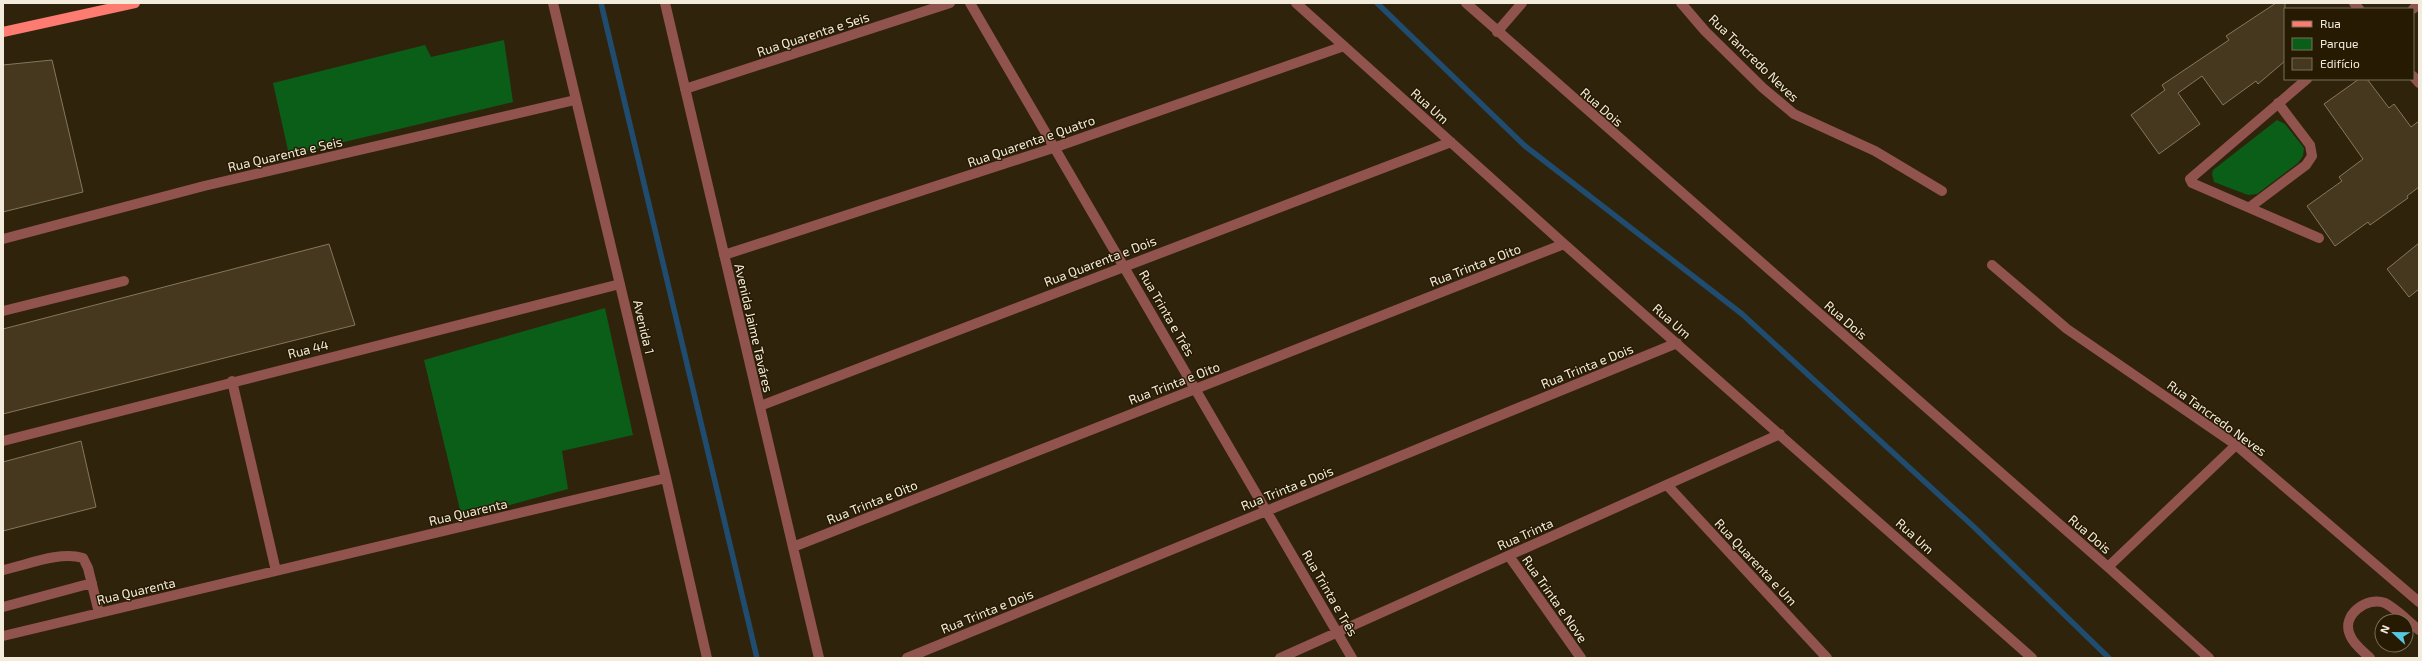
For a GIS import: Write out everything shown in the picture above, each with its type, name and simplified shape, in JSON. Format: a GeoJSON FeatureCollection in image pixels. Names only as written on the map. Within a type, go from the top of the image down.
{"type":"FeatureCollection","features":[{"type":"Feature","properties":{"kind":"main road"},"geometry":{"type":"LineString","coordinates":[[3,32],[135,3]]}},
{"type":"Feature","properties":{"kind":"street","name":"Avenida 1"},"geometry":{"type":"LineString","coordinates":[[553,3],[666,478],[707,658]]}},
{"type":"Feature","properties":{"kind":"street","name":"Avenida Jaime Taváres"},"geometry":{"type":"LineString","coordinates":[[664,3],[819,658]]}},
{"type":"Feature","properties":{"kind":"street","name":"Rua Quarenta e Seis"},"geometry":{"type":"LineString","coordinates":[[685,90],[950,3]]}},
{"type":"Feature","properties":{"kind":"street","name":"Rua Trinta e Três"},"geometry":{"type":"LineString","coordinates":[[970,3],[1056,147],[1352,658]]}},
{"type":"Feature","properties":{"kind":"street","name":"Rua Um"},"geometry":{"type":"LineString","coordinates":[[1296,3],[1564,244],[1678,343],[2032,658]]}},
{"type":"Feature","properties":{"kind":"street","name":"Rua Dois"},"geometry":{"type":"LineString","coordinates":[[1466,3],[1497,32],[2108,567],[2209,658]]}},
{"type":"Feature","properties":{"kind":"street"},"geometry":{"type":"LineString","coordinates":[[1497,32],[1522,3]]}},
{"type":"Feature","properties":{"kind":"street","name":"Rua Tancredo Neves"},"geometry":{"type":"LineString","coordinates":[[1681,3],[1705,31],[1742,68],[1794,114],[1875,151],[1942,191]]}},
{"type":"Feature","properties":{"kind":"street","name":"Rua Quarenta e Quatro"},"geometry":{"type":"LineString","coordinates":[[724,255],[1056,147],[1344,46]]}},
{"type":"Feature","properties":{"kind":"street"},"geometry":{"type":"LineString","coordinates":[[2306,80],[2190,177],[2192,183],[2319,238]]}},
{"type":"Feature","properties":{"kind":"street","name":"Rua Quarenta e Seis"},"geometry":{"type":"LineString","coordinates":[[3,239],[204,186],[575,100]]}},
{"type":"Feature","properties":{"kind":"street"},"geometry":{"type":"LineString","coordinates":[[2250,207],[2306,165],[2312,156],[2310,145],[2278,103]]}},
{"type":"Feature","properties":{"kind":"street","name":"Rua Quarenta e Dois"},"geometry":{"type":"LineString","coordinates":[[760,406],[1451,142]]}},
{"type":"Feature","properties":{"kind":"street","name":"Rua Trinta e Oito"},"geometry":{"type":"LineString","coordinates":[[793,547],[1564,244]]}},
{"type":"Feature","properties":{"kind":"street","name":"Rua Tancredo Neves"},"geometry":{"type":"LineString","coordinates":[[1992,266],[2067,329],[2236,445],[2419,602]]}},
{"type":"Feature","properties":{"kind":"street"},"geometry":{"type":"LineString","coordinates":[[3,311],[124,281]]}},
{"type":"Feature","properties":{"kind":"street","name":"Rua 44"},"geometry":{"type":"LineString","coordinates":[[3,441],[232,381],[620,284]]}},
{"type":"Feature","properties":{"kind":"street","name":"Rua Trinta e Dois"},"geometry":{"type":"LineString","coordinates":[[907,658],[1678,343]]}},
{"type":"Feature","properties":{"kind":"street"},"geometry":{"type":"LineString","coordinates":[[232,381],[276,571]]}},
{"type":"Feature","properties":{"kind":"street","name":"Rua Trinta"},"geometry":{"type":"LineString","coordinates":[[1280,658],[1780,434]]}},
{"type":"Feature","properties":{"kind":"street"},"geometry":{"type":"LineString","coordinates":[[2108,567],[2236,445]]}},
{"type":"Feature","properties":{"kind":"street","name":"Rua Quarenta"},"geometry":{"type":"LineString","coordinates":[[3,636],[666,478]]}},
{"type":"Feature","properties":{"kind":"street","name":"Rua Quarenta e Um"},"geometry":{"type":"LineString","coordinates":[[1667,484],[1827,658]]}},
{"type":"Feature","properties":{"kind":"street"},"geometry":{"type":"LineString","coordinates":[[3,570],[74,556],[83,558],[92,583],[99,613]]}},
{"type":"Feature","properties":{"kind":"street","name":"Rua Trinta e Nove"},"geometry":{"type":"LineString","coordinates":[[1509,556],[1581,658]]}},
{"type":"Feature","properties":{"kind":"street"},"geometry":{"type":"LineString","coordinates":[[3,607],[92,583]]}},
{"type":"Feature","properties":{"kind":"street"},"geometry":{"type":"LineString","coordinates":[[2370,658],[2350,635],[2348,625],[2353,614],[2363,603],[2373,601],[2385,604],[2419,630]]}},
{"type":"Feature","properties":{"kind":"green space"},"geometry":{"type":"Polygon","coordinates":[[[504,40],[513,102],[289,155],[273,83],[425,45],[431,57],[504,40]]]}},
{"type":"Feature","properties":{"kind":"green space"},"geometry":{"type":"Polygon","coordinates":[[[2277,120],[2285,124],[2304,148],[2303,156],[2298,163],[2257,194],[2248,195],[2214,182],[2212,174],[2213,170],[2277,120]]]}},
{"type":"Feature","properties":{"kind":"green space"},"geometry":{"type":"Polygon","coordinates":[[[605,308],[633,435],[562,451],[568,489],[462,518],[424,360],[605,308]]]}},
{"type":"Feature","properties":{"kind":"building"},"geometry":{"type":"Polygon","coordinates":[[[2276,3],[2285,3],[2284,62],[2258,84],[2256,81],[2223,105],[2202,76],[2178,93],[2200,124],[2159,154],[2131,115],[2165,90],[2162,85],[2229,40],[2226,36],[2276,3]]]}},
{"type":"Feature","properties":{"kind":"building"},"geometry":{"type":"Polygon","coordinates":[[[52,60],[83,192],[3,212],[3,65],[52,60]]]}},
{"type":"Feature","properties":{"kind":"building"},"geometry":{"type":"Polygon","coordinates":[[[2358,80],[2368,80],[2389,108],[2394,104],[2411,127],[2419,121],[2419,187],[2407,196],[2408,198],[2370,225],[2368,222],[2335,246],[2307,206],[2342,181],[2339,177],[2363,159],[2324,104],[2358,80]]]}},
{"type":"Feature","properties":{"kind":"building"},"geometry":{"type":"Polygon","coordinates":[[[2419,243],[2419,289],[2409,297],[2387,269],[2419,243]]]}},
{"type":"Feature","properties":{"kind":"building"},"geometry":{"type":"Polygon","coordinates":[[[329,244],[355,325],[3,414],[3,329],[329,244]]]}},
{"type":"Feature","properties":{"kind":"building"},"geometry":{"type":"Polygon","coordinates":[[[81,441],[96,507],[3,531],[3,462],[81,441]]]}},
{"type":"Feature","properties":{"kind":"waterway"},"geometry":{"type":"LineString","coordinates":[[601,3],[757,658]]}},
{"type":"Feature","properties":{"kind":"waterway"},"geometry":{"type":"LineString","coordinates":[[1377,3],[1525,146],[1742,314],[1974,527],[2109,658]]}}]}
